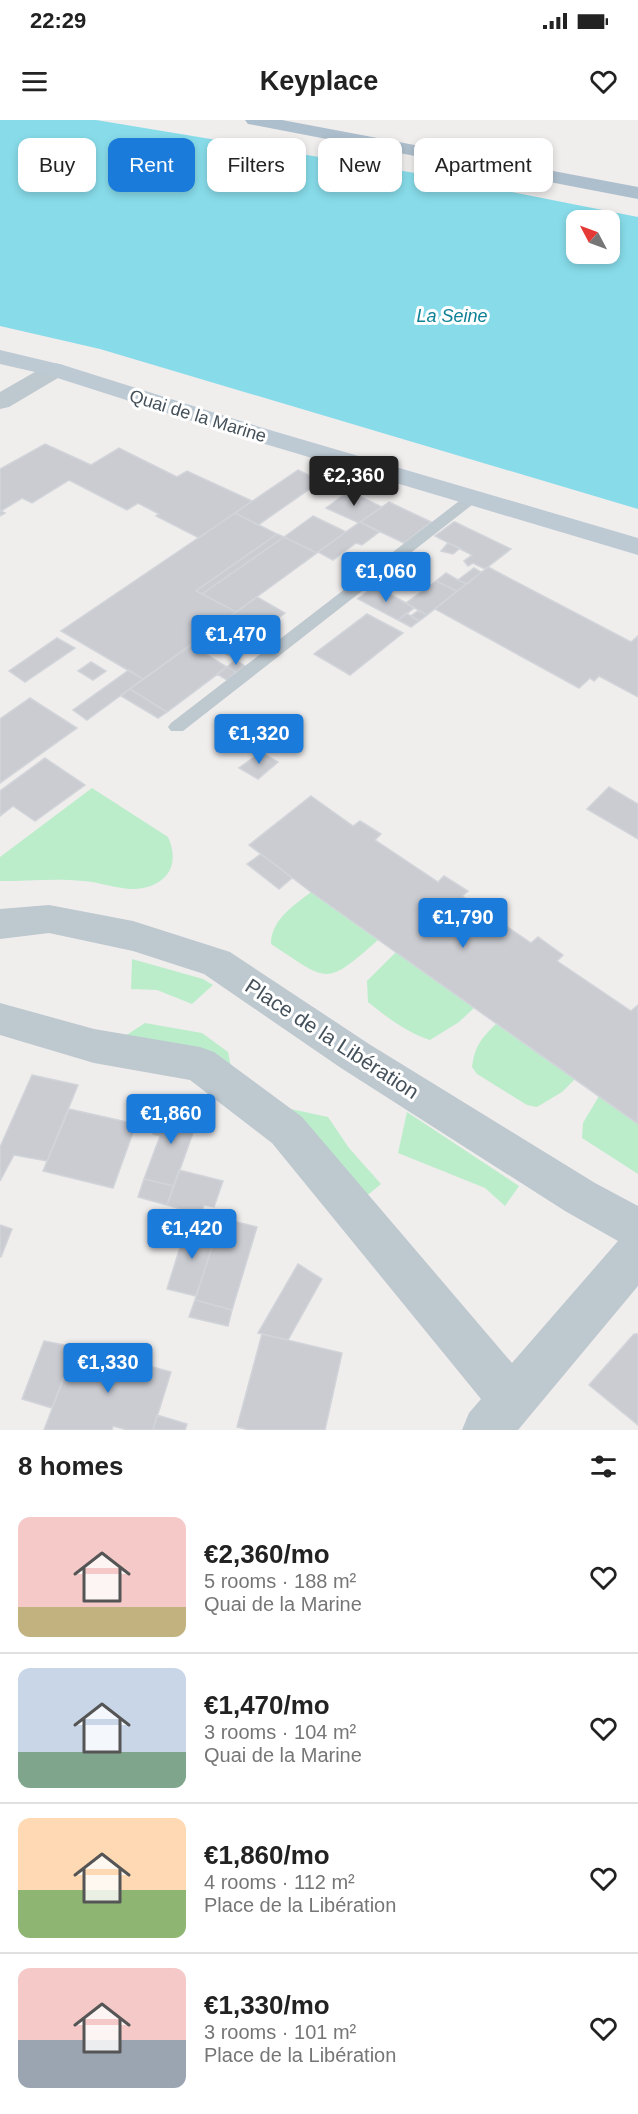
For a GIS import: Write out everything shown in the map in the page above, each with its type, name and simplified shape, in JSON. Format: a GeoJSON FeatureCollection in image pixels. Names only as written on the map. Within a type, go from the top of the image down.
{"type":"FeatureCollection","features":[{"type":"Feature","properties":{"kind":"main road"},"geometry":{"type":"LineString","coordinates":[[254,120],[638,193]]}},
{"type":"Feature","properties":{"kind":"main road"},"geometry":{"type":"LineString","coordinates":[[301,120],[638,180]]}},
{"type":"Feature","properties":{"kind":"street","name":"Quai de la Marine"},"geometry":{"type":"LineString","coordinates":[[0,357],[54,370],[638,548]]}},
{"type":"Feature","properties":{"kind":"street"},"geometry":{"type":"LineString","coordinates":[[0,402],[54,370]]}},
{"type":"Feature","properties":{"kind":"street","name":"Place de la Libération"},"geometry":{"type":"LineString","coordinates":[[0,924],[49,919],[133,936],[217,963],[355,1056],[580,1197],[638,1229]]}},
{"type":"Feature","properties":{"kind":"street"},"geometry":{"type":"LineString","coordinates":[[0,1019],[94,1046],[200,1064],[287,1130],[499,1415],[638,1252]]}},
{"type":"Feature","properties":{"kind":"lane"},"geometry":{"type":"LineString","coordinates":[[177,727],[472,498]]}},
{"type":"Feature","properties":{"kind":"green space"},"geometry":{"type":"Polygon","coordinates":[[[92,788],[168,837],[173,854],[166,876],[153,885],[136,889],[73,880],[0,881],[0,857],[92,788]]]}},
{"type":"Feature","properties":{"kind":"green space"},"geometry":{"type":"Polygon","coordinates":[[[311,892],[378,940],[347,966],[335,972],[326,974],[316,972],[271,944],[275,928],[284,914],[311,892]]]}},
{"type":"Feature","properties":{"kind":"green space"},"geometry":{"type":"Polygon","coordinates":[[[396,952],[474,1008],[459,1022],[430,1040],[405,1029],[390,1019],[368,1002],[367,981],[396,952]]]}},
{"type":"Feature","properties":{"kind":"green space"},"geometry":{"type":"Polygon","coordinates":[[[132,959],[203,979],[213,985],[192,1004],[157,990],[131,989],[132,959]]]}},
{"type":"Feature","properties":{"kind":"green space"},"geometry":{"type":"Polygon","coordinates":[[[145,1023],[202,1033],[228,1052],[231,1067],[125,1036],[145,1023]]]}},
{"type":"Feature","properties":{"kind":"green space"},"geometry":{"type":"Polygon","coordinates":[[[496,1024],[575,1079],[562,1092],[537,1107],[527,1105],[477,1074],[472,1067],[477,1048],[496,1024]]]}},
{"type":"Feature","properties":{"kind":"green space"},"geometry":{"type":"Polygon","coordinates":[[[599,1096],[638,1124],[638,1174],[582,1138],[583,1123],[599,1096]]]}},
{"type":"Feature","properties":{"kind":"green space"},"geometry":{"type":"Polygon","coordinates":[[[277,1106],[328,1117],[349,1148],[381,1184],[364,1198],[277,1106]]]}},
{"type":"Feature","properties":{"kind":"green space"},"geometry":{"type":"Polygon","coordinates":[[[407,1112],[519,1186],[505,1206],[485,1188],[398,1153],[407,1112]]]}},
{"type":"Feature","properties":{"kind":"water","name":"La Seine"},"geometry":{"type":"Polygon","coordinates":[[[0,120],[96,120],[207,138],[207,192],[306,192],[306,155],[318,157],[318,192],[402,192],[402,171],[414,173],[414,192],[511,192],[603,210],[566,210],[566,264],[620,264],[620,213],[638,217],[638,509],[100,349],[0,326],[0,120]]]}},
{"type":"Feature","properties":{"kind":"building"},"geometry":{"type":"Polygon","coordinates":[[[45,444],[91,465],[119,448],[177,477],[187,471],[252,501],[199,538],[156,516],[159,514],[138,503],[127,510],[69,480],[32,503],[22,498],[1,511],[5,513],[0,516],[0,469],[45,444]]]}},
{"type":"Feature","properties":{"kind":"building"},"geometry":{"type":"Polygon","coordinates":[[[298,470],[321,481],[258,525],[235,513],[298,470]]]}},
{"type":"Feature","properties":{"kind":"building"},"geometry":{"type":"Polygon","coordinates":[[[349,491],[382,507],[359,523],[326,508],[349,491]]]}},
{"type":"Feature","properties":{"kind":"building"},"geometry":{"type":"Polygon","coordinates":[[[389,502],[431,522],[404,543],[360,522],[389,502]]]}},
{"type":"Feature","properties":{"kind":"building"},"geometry":{"type":"Polygon","coordinates":[[[235,513],[277,534],[196,591],[236,612],[143,679],[61,631],[235,513]]]}},
{"type":"Feature","properties":{"kind":"building"},"geometry":{"type":"Polygon","coordinates":[[[313,516],[346,532],[317,553],[284,537],[313,516]]]}},
{"type":"Feature","properties":{"kind":"building"},"geometry":{"type":"Polygon","coordinates":[[[360,522],[379,532],[362,545],[356,543],[333,560],[318,552],[360,522]]]}},
{"type":"Feature","properties":{"kind":"building"},"geometry":{"type":"Polygon","coordinates":[[[454,522],[511,549],[485,569],[473,563],[468,566],[464,561],[472,555],[435,536],[454,522]]]}},
{"type":"Feature","properties":{"kind":"building"},"geometry":{"type":"Polygon","coordinates":[[[277,534],[284,537],[202,594],[196,591],[277,534]]]}},
{"type":"Feature","properties":{"kind":"building"},"geometry":{"type":"Polygon","coordinates":[[[284,537],[317,553],[236,612],[202,594],[284,537]]]}},
{"type":"Feature","properties":{"kind":"building"},"geometry":{"type":"Polygon","coordinates":[[[448,543],[460,548],[453,554],[441,551],[448,543]]]}},
{"type":"Feature","properties":{"kind":"building"},"geometry":{"type":"Polygon","coordinates":[[[488,567],[631,642],[638,636],[638,697],[599,676],[594,681],[590,678],[579,688],[435,609],[488,567]]]}},
{"type":"Feature","properties":{"kind":"building"},"geometry":{"type":"Polygon","coordinates":[[[474,568],[481,572],[467,584],[458,580],[474,568]]]}},
{"type":"Feature","properties":{"kind":"building"},"geometry":{"type":"Polygon","coordinates":[[[446,573],[467,584],[457,591],[436,581],[446,573]]]}},
{"type":"Feature","properties":{"kind":"building"},"geometry":{"type":"Polygon","coordinates":[[[436,581],[457,591],[427,615],[406,603],[436,581]]]}},
{"type":"Feature","properties":{"kind":"building"},"geometry":{"type":"Polygon","coordinates":[[[375,586],[414,608],[398,620],[358,599],[375,586]]]}},
{"type":"Feature","properties":{"kind":"building"},"geometry":{"type":"Polygon","coordinates":[[[257,597],[285,613],[228,655],[199,639],[257,597]]]}},
{"type":"Feature","properties":{"kind":"building"},"geometry":{"type":"Polygon","coordinates":[[[419,610],[427,615],[419,621],[411,616],[419,610]]]}},
{"type":"Feature","properties":{"kind":"building"},"geometry":{"type":"Polygon","coordinates":[[[406,613],[419,621],[411,627],[398,620],[406,613]]]}},
{"type":"Feature","properties":{"kind":"building"},"geometry":{"type":"Polygon","coordinates":[[[367,614],[403,633],[350,675],[314,654],[367,614]]]}},
{"type":"Feature","properties":{"kind":"building"},"geometry":{"type":"Polygon","coordinates":[[[57,638],[75,648],[25,682],[9,671],[57,638]]]}},
{"type":"Feature","properties":{"kind":"building"},"geometry":{"type":"Polygon","coordinates":[[[191,645],[227,667],[167,712],[130,689],[191,645]]]}},
{"type":"Feature","properties":{"kind":"building"},"geometry":{"type":"Polygon","coordinates":[[[235,660],[245,666],[236,672],[227,667],[235,660]]]}},
{"type":"Feature","properties":{"kind":"building"},"geometry":{"type":"Polygon","coordinates":[[[91,662],[106,671],[93,680],[78,671],[91,662]]]}},
{"type":"Feature","properties":{"kind":"building"},"geometry":{"type":"Polygon","coordinates":[[[227,667],[236,672],[227,680],[217,674],[227,667]]]}},
{"type":"Feature","properties":{"kind":"building"},"geometry":{"type":"Polygon","coordinates":[[[129,670],[143,679],[87,720],[73,710],[129,670]]]}},
{"type":"Feature","properties":{"kind":"building"},"geometry":{"type":"Polygon","coordinates":[[[130,689],[167,712],[158,718],[121,696],[130,689]]]}},
{"type":"Feature","properties":{"kind":"building"},"geometry":{"type":"Polygon","coordinates":[[[30,698],[77,728],[0,783],[0,719],[30,698]]]}},
{"type":"Feature","properties":{"kind":"building"},"geometry":{"type":"Polygon","coordinates":[[[261,752],[278,762],[258,779],[239,768],[261,752]]]}},
{"type":"Feature","properties":{"kind":"building"},"geometry":{"type":"Polygon","coordinates":[[[45,758],[85,785],[35,821],[13,806],[0,816],[0,791],[45,758]]]}},
{"type":"Feature","properties":{"kind":"building"},"geometry":{"type":"Polygon","coordinates":[[[609,787],[638,804],[638,839],[587,809],[609,787]]]}},
{"type":"Feature","properties":{"kind":"building"},"geometry":{"type":"Polygon","coordinates":[[[311,796],[353,826],[360,821],[381,834],[375,840],[438,882],[444,876],[468,891],[462,896],[531,943],[538,937],[563,955],[557,961],[631,1011],[638,1005],[638,1124],[311,892],[249,845],[311,796]]]}},
{"type":"Feature","properties":{"kind":"building"},"geometry":{"type":"Polygon","coordinates":[[[261,854],[292,878],[279,889],[247,864],[261,854]]]}},
{"type":"Feature","properties":{"kind":"building"},"geometry":{"type":"Polygon","coordinates":[[[32,1075],[78,1085],[47,1161],[14,1155],[0,1181],[0,1147],[32,1075]]]}},
{"type":"Feature","properties":{"kind":"building"},"geometry":{"type":"Polygon","coordinates":[[[165,1103],[198,1119],[174,1186],[144,1179],[160,1136],[153,1134],[165,1103]]]}},
{"type":"Feature","properties":{"kind":"building"},"geometry":{"type":"Polygon","coordinates":[[[69,1109],[136,1124],[113,1188],[43,1171],[69,1109]]]}},
{"type":"Feature","properties":{"kind":"building"},"geometry":{"type":"Polygon","coordinates":[[[179,1170],[223,1181],[214,1207],[204,1205],[201,1215],[167,1205],[179,1170]]]}},
{"type":"Feature","properties":{"kind":"building"},"geometry":{"type":"Polygon","coordinates":[[[144,1179],[174,1186],[167,1205],[138,1197],[144,1179]]]}},
{"type":"Feature","properties":{"kind":"building"},"geometry":{"type":"Polygon","coordinates":[[[221,1218],[257,1227],[232,1310],[195,1300],[221,1218]]]}},
{"type":"Feature","properties":{"kind":"building"},"geometry":{"type":"Polygon","coordinates":[[[0,1225],[12,1229],[1,1257],[0,1256],[0,1225]]]}},
{"type":"Feature","properties":{"kind":"building"},"geometry":{"type":"Polygon","coordinates":[[[187,1225],[217,1232],[196,1296],[167,1289],[187,1225]]]}},
{"type":"Feature","properties":{"kind":"building"},"geometry":{"type":"Polygon","coordinates":[[[298,1264],[322,1279],[288,1340],[258,1333],[298,1264]]]}},
{"type":"Feature","properties":{"kind":"building"},"geometry":{"type":"Polygon","coordinates":[[[195,1300],[232,1310],[228,1326],[189,1317],[195,1300]]]}},
{"type":"Feature","properties":{"kind":"building"},"geometry":{"type":"Polygon","coordinates":[[[262,1334],[342,1353],[325,1430],[250,1430],[237,1427],[262,1334]]]}},
{"type":"Feature","properties":{"kind":"building"},"geometry":{"type":"Polygon","coordinates":[[[634,1334],[638,1334],[638,1425],[589,1385],[634,1334]]]}},
{"type":"Feature","properties":{"kind":"building"},"geometry":{"type":"Polygon","coordinates":[[[44,1341],[75,1347],[52,1408],[22,1399],[44,1341]]]}},
{"type":"Feature","properties":{"kind":"building"},"geometry":{"type":"Polygon","coordinates":[[[76,1346],[171,1372],[153,1430],[127,1430],[113,1426],[112,1430],[44,1430],[76,1346]]]}},
{"type":"Feature","properties":{"kind":"building"},"geometry":{"type":"Polygon","coordinates":[[[157,1415],[187,1424],[185,1430],[153,1430],[157,1415]]]}}]}
